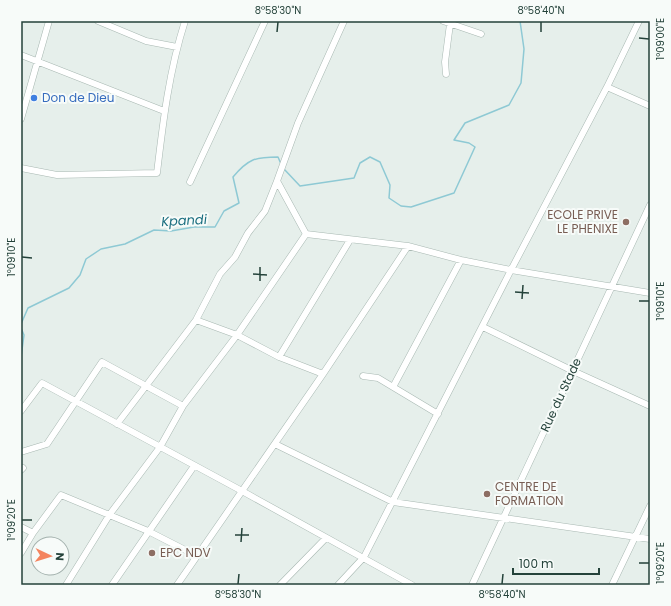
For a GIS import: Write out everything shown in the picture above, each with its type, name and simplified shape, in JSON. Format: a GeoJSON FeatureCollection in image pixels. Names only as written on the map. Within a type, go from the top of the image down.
{"type":"FeatureCollection","features":[{"type":"Feature","properties":{"kind":"street"},"geometry":{"type":"LineString","coordinates":[[21,119],[49,21]]}},
{"type":"Feature","properties":{"kind":"street"},"geometry":{"type":"LineString","coordinates":[[101,21],[146,41],[177,47]]}},
{"type":"Feature","properties":{"kind":"street"},"geometry":{"type":"LineString","coordinates":[[21,168],[57,175],[157,173],[164,111],[177,47],[185,21]]}},
{"type":"Feature","properties":{"kind":"street"},"geometry":{"type":"LineString","coordinates":[[190,182],[265,21]]}},
{"type":"Feature","properties":{"kind":"street"},"geometry":{"type":"LineString","coordinates":[[117,424],[145,385],[196,320],[220,274],[235,257],[248,233],[265,211],[298,123],[344,21]]}},
{"type":"Feature","properties":{"kind":"street"},"geometry":{"type":"LineString","coordinates":[[443,21],[481,34]]}},
{"type":"Feature","properties":{"kind":"street"},"geometry":{"type":"LineString","coordinates":[[338,585],[364,557],[483,327],[510,270],[607,87],[639,21]]}},
{"type":"Feature","properties":{"kind":"street"},"geometry":{"type":"LineString","coordinates":[[446,74],[445,62],[450,24]]}},
{"type":"Feature","properties":{"kind":"street"},"geometry":{"type":"LineString","coordinates":[[21,55],[164,111]]}},
{"type":"Feature","properties":{"kind":"street"},"geometry":{"type":"LineString","coordinates":[[607,87],[650,106]]}},
{"type":"Feature","properties":{"kind":"street"},"geometry":{"type":"LineString","coordinates":[[278,178],[306,234]]}},
{"type":"Feature","properties":{"kind":"street","name":"Rue du Stade"},"geometry":{"type":"LineString","coordinates":[[472,585],[650,205]]}},
{"type":"Feature","properties":{"kind":"street"},"geometry":{"type":"LineString","coordinates":[[306,234],[408,246],[462,260],[510,270],[612,288],[650,293]]}},
{"type":"Feature","properties":{"kind":"street"},"geometry":{"type":"LineString","coordinates":[[66,585],[110,514],[160,447],[182,406],[237,335],[306,234]]}},
{"type":"Feature","properties":{"kind":"street"},"geometry":{"type":"LineString","coordinates":[[279,357],[350,240]]}},
{"type":"Feature","properties":{"kind":"street"},"geometry":{"type":"LineString","coordinates":[[177,585],[323,374],[408,246]]}},
{"type":"Feature","properties":{"kind":"street"},"geometry":{"type":"LineString","coordinates":[[393,387],[462,260]]}},
{"type":"Feature","properties":{"kind":"street"},"geometry":{"type":"LineString","coordinates":[[196,320],[237,335],[279,357],[323,374]]}},
{"type":"Feature","properties":{"kind":"street"},"geometry":{"type":"LineString","coordinates":[[483,327],[573,371],[650,405]]}},
{"type":"Feature","properties":{"kind":"street"},"geometry":{"type":"LineString","coordinates":[[21,452],[47,444],[77,402],[102,362],[182,406]]}},
{"type":"Feature","properties":{"kind":"street"},"geometry":{"type":"LineString","coordinates":[[364,376],[373,376],[438,414]]}},
{"type":"Feature","properties":{"kind":"street"},"geometry":{"type":"LineString","coordinates":[[21,411],[42,383],[326,538],[364,557],[412,585]]}},
{"type":"Feature","properties":{"kind":"street"},"geometry":{"type":"LineString","coordinates":[[275,444],[393,502],[650,539]]}},
{"type":"Feature","properties":{"kind":"street"},"geometry":{"type":"LineString","coordinates":[[112,585],[194,466]]}},
{"type":"Feature","properties":{"kind":"street"},"geometry":{"type":"LineString","coordinates":[[21,553],[33,533],[61,494],[148,531],[197,556]]}},
{"type":"Feature","properties":{"kind":"street"},"geometry":{"type":"LineString","coordinates":[[612,585],[650,506]]}},
{"type":"Feature","properties":{"kind":"street"},"geometry":{"type":"LineString","coordinates":[[21,527],[33,533]]}},
{"type":"Feature","properties":{"kind":"street"},"geometry":{"type":"LineString","coordinates":[[280,585],[326,538]]}},
{"type":"Feature","properties":{"kind":"waterway","name":"Kpandi"},"geometry":{"type":"LineString","coordinates":[[284,169],[300,186],[354,178],[360,163],[370,157],[380,162],[390,185],[389,198],[401,206],[411,207],[454,193],[475,147],[469,143],[454,140],[465,123],[509,105],[521,83],[524,49],[520,21]]}},
{"type":"Feature","properties":{"kind":"waterway","name":"Kpandi"},"geometry":{"type":"LineString","coordinates":[[21,324],[28,308],[69,288],[80,275],[86,259],[101,249],[125,244],[154,230],[171,231],[194,227],[215,227],[224,211],[239,203],[233,177],[243,166],[252,160],[270,157],[278,157],[281,164]]}},
{"type":"Feature","properties":{"kind":"waterway","name":"Kpandi"},"geometry":{"type":"LineString","coordinates":[[21,328],[24,335],[21,357]]}},
{"type":"Feature","properties":{"kind":"place","name":"Don de Dieu"},"geometry":{"type":"Point","coordinates":[34,98]}},
{"type":"Feature","properties":{"kind":"place","name":"ECOLE PRIVE LE PHENIXE"},"geometry":{"type":"Point","coordinates":[626,222]}},
{"type":"Feature","properties":{"kind":"place","name":"CENTRE DE FORMATION"},"geometry":{"type":"Point","coordinates":[487,494]}},
{"type":"Feature","properties":{"kind":"place","name":"EPC NDV"},"geometry":{"type":"Point","coordinates":[152,553]}}]}
